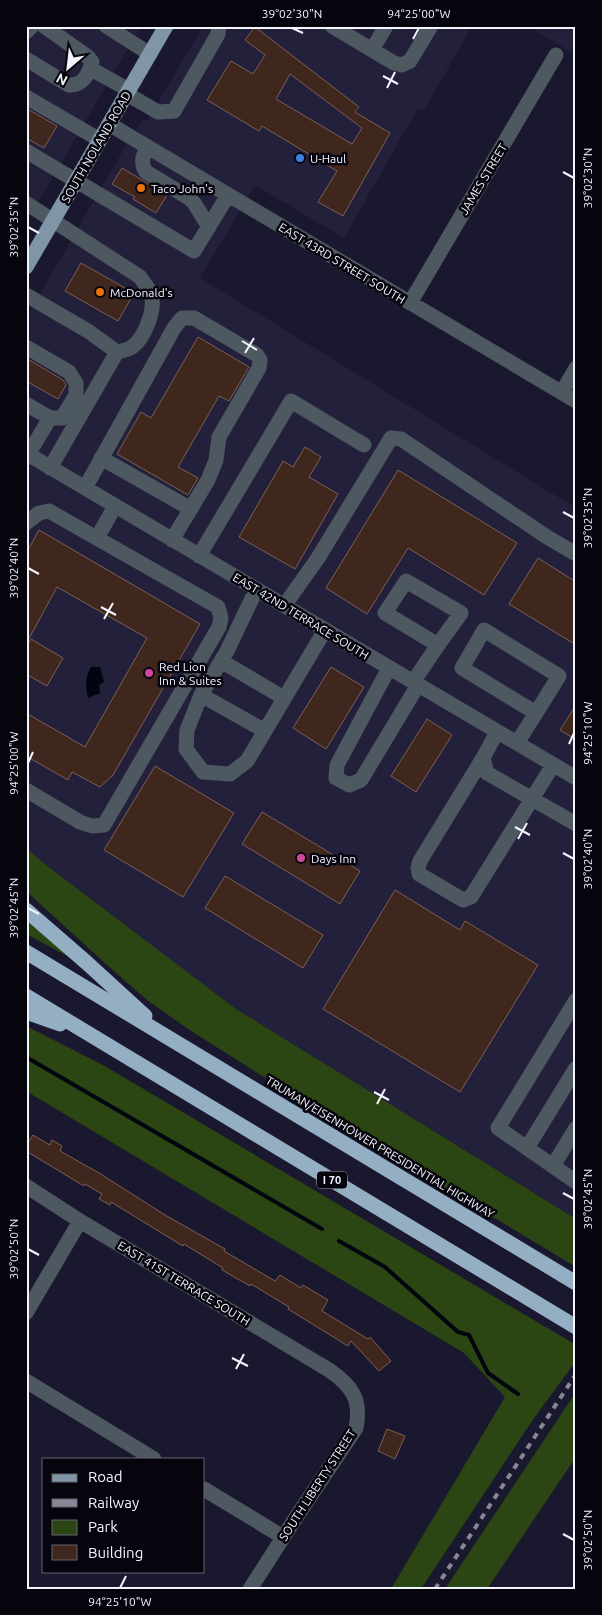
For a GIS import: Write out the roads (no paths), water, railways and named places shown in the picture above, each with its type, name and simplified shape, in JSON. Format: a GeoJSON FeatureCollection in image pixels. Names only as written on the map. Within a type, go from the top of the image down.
{"type":"FeatureCollection","features":[{"type":"Feature","properties":{"kind":"highway"},"geometry":{"type":"LineString","coordinates":[[26,910],[87,962],[168,1037]]}},
{"type":"Feature","properties":{"kind":"highway"},"geometry":{"type":"LineString","coordinates":[[26,952],[168,1037]]}},
{"type":"Feature","properties":{"kind":"highway","name":"I 70"},"geometry":{"type":"LineString","coordinates":[[26,996],[576,1327]]}},
{"type":"Feature","properties":{"kind":"highway"},"geometry":{"type":"LineString","coordinates":[[26,1012],[89,1034]]}},
{"type":"Feature","properties":{"kind":"highway","name":"TRUMAN/EISENHOWER PRESIDENTIAL HIGHWAY"},"geometry":{"type":"LineString","coordinates":[[168,1037],[576,1283]]}},
{"type":"Feature","properties":{"kind":"main road","name":"SOUTH NOLAND ROAD"},"geometry":{"type":"LineString","coordinates":[[26,267],[166,26]]}},
{"type":"Feature","properties":{"kind":"street"},"geometry":{"type":"LineString","coordinates":[[26,32],[32,26]]}},
{"type":"Feature","properties":{"kind":"street"},"geometry":{"type":"LineString","coordinates":[[26,59],[69,85],[76,85],[81,82],[90,69],[92,62],[88,56],[44,26]]}},
{"type":"Feature","properties":{"kind":"street"},"geometry":{"type":"LineString","coordinates":[[106,26],[150,54]]}},
{"type":"Feature","properties":{"kind":"street"},"geometry":{"type":"LineString","coordinates":[[90,69],[158,112],[174,110],[218,34],[219,26]]}},
{"type":"Feature","properties":{"kind":"street"},"geometry":{"type":"LineString","coordinates":[[372,50],[386,26]]}},
{"type":"Feature","properties":{"kind":"street"},"geometry":{"type":"LineString","coordinates":[[337,28],[394,63],[402,65],[410,61],[431,26]]}},
{"type":"Feature","properties":{"kind":"street","name":"JAMES STREET"},"geometry":{"type":"LineString","coordinates":[[410,303],[556,55]]}},
{"type":"Feature","properties":{"kind":"street"},"geometry":{"type":"LineString","coordinates":[[26,97],[100,140]]}},
{"type":"Feature","properties":{"kind":"street","name":"EAST 43RD STREET SOUTH"},"geometry":{"type":"LineString","coordinates":[[109,124],[576,401]]}},
{"type":"Feature","properties":{"kind":"street"},"geometry":{"type":"LineString","coordinates":[[147,147],[142,160],[142,166],[146,172],[189,198],[209,226]]}},
{"type":"Feature","properties":{"kind":"street"},"geometry":{"type":"LineString","coordinates":[[26,151],[194,251],[228,195]]}},
{"type":"Feature","properties":{"kind":"street"},"geometry":{"type":"LineString","coordinates":[[26,203],[140,277],[151,294],[151,312],[141,338],[132,347],[117,352],[50,468]]}},
{"type":"Feature","properties":{"kind":"street"},"geometry":{"type":"LineString","coordinates":[[26,295],[88,331],[117,352]]}},
{"type":"Feature","properties":{"kind":"street"},"geometry":{"type":"LineString","coordinates":[[85,488],[174,328],[182,318],[194,318],[257,355],[260,360],[259,368],[219,437],[216,460],[208,480],[172,540]]}},
{"type":"Feature","properties":{"kind":"street"},"geometry":{"type":"LineString","coordinates":[[26,347],[69,372],[76,383],[76,395],[62,418],[50,418],[26,404]]}},
{"type":"Feature","properties":{"kind":"street"},"geometry":{"type":"LineString","coordinates":[[562,392],[576,368]]}},
{"type":"Feature","properties":{"kind":"street"},"geometry":{"type":"LineString","coordinates":[[199,556],[291,401],[364,444]]}},
{"type":"Feature","properties":{"kind":"street"},"geometry":{"type":"LineString","coordinates":[[27,455],[50,418]]}},
{"type":"Feature","properties":{"kind":"street"},"geometry":{"type":"LineString","coordinates":[[284,606],[318,558],[391,438],[400,439],[547,537],[576,554]]}},
{"type":"Feature","properties":{"kind":"street","name":"EAST 42ND TERRACE SOUTH"},"geometry":{"type":"LineString","coordinates":[[27,455],[576,778]]}},
{"type":"Feature","properties":{"kind":"street"},"geometry":{"type":"LineString","coordinates":[[101,458],[191,509]]}},
{"type":"Feature","properties":{"kind":"street"},"geometry":{"type":"LineString","coordinates":[[97,538],[115,506]]}},
{"type":"Feature","properties":{"kind":"street"},"geometry":{"type":"LineString","coordinates":[[26,523],[39,513],[49,512],[218,607],[221,618],[219,627],[104,825],[92,826],[80,822],[26,790]]}},
{"type":"Feature","properties":{"kind":"street"},"geometry":{"type":"LineString","coordinates":[[389,668],[337,765],[336,778],[349,785],[361,780],[415,684],[461,613],[406,581],[386,613],[438,646]]}},
{"type":"Feature","properties":{"kind":"street"},"geometry":{"type":"LineString","coordinates":[[256,590],[221,662],[201,696],[187,730],[186,749],[203,772],[230,774],[247,761],[325,630]]}},
{"type":"Feature","properties":{"kind":"street"},"geometry":{"type":"LineString","coordinates":[[516,743],[536,713],[559,676],[484,630],[462,668],[536,713]]}},
{"type":"Feature","properties":{"kind":"street"},"geometry":{"type":"LineString","coordinates":[[221,662],[284,698]]}},
{"type":"Feature","properties":{"kind":"street"},"geometry":{"type":"LineString","coordinates":[[201,696],[265,731]]}},
{"type":"Feature","properties":{"kind":"street"},"geometry":{"type":"LineString","coordinates":[[497,732],[420,861],[418,868],[419,874],[463,900],[471,897],[553,765]]}},
{"type":"Feature","properties":{"kind":"street"},"geometry":{"type":"LineString","coordinates":[[483,758],[487,773],[576,824]]}},
{"type":"Feature","properties":{"kind":"street"},"geometry":{"type":"LineString","coordinates":[[575,1178],[553,1166],[498,1128],[576,1000]]}},
{"type":"Feature","properties":{"kind":"street"},"geometry":{"type":"LineString","coordinates":[[527,1148],[576,1068]]}},
{"type":"Feature","properties":{"kind":"street"},"geometry":{"type":"LineString","coordinates":[[553,1166],[576,1128]]}},
{"type":"Feature","properties":{"kind":"street","name":"EAST 41ST TERRACE SOUTH"},"geometry":{"type":"LineString","coordinates":[[26,1186],[80,1221],[342,1379]]}},
{"type":"Feature","properties":{"kind":"street"},"geometry":{"type":"LineString","coordinates":[[26,1313],[80,1221]]}},
{"type":"Feature","properties":{"kind":"street","name":"SOUTH LIBERTY STREET"},"geometry":{"type":"LineString","coordinates":[[250,1589],[356,1428],[358,1418],[356,1400],[351,1389],[342,1379]]}},
{"type":"Feature","properties":{"kind":"street"},"geometry":{"type":"LineString","coordinates":[[26,1381],[152,1458]]}},
{"type":"Feature","properties":{"kind":"street"},"geometry":{"type":"LineString","coordinates":[[205,1490],[283,1537]]}},
{"type":"Feature","properties":{"kind":"waterway"},"geometry":{"type":"LineString","coordinates":[[26,1057],[322,1229]]}},
{"type":"Feature","properties":{"kind":"waterway"},"geometry":{"type":"LineString","coordinates":[[339,1241],[385,1267],[458,1332],[469,1335],[488,1373],[518,1394]]}},
{"type":"Feature","properties":{"kind":"railway"},"geometry":{"type":"LineString","coordinates":[[435,1589],[576,1374]]}},
{"type":"Feature","properties":{"kind":"place","name":"U-Haul"},"geometry":{"type":"Point","coordinates":[300,158]}},
{"type":"Feature","properties":{"kind":"place","name":"Taco John's"},"geometry":{"type":"Point","coordinates":[141,188]}},
{"type":"Feature","properties":{"kind":"place","name":"McDonald's"},"geometry":{"type":"Point","coordinates":[100,292]}},
{"type":"Feature","properties":{"kind":"place","name":"Red Lion Inn & Suites"},"geometry":{"type":"Point","coordinates":[149,673]}},
{"type":"Feature","properties":{"kind":"place","name":"Days Inn"},"geometry":{"type":"Point","coordinates":[301,858]}}]}
